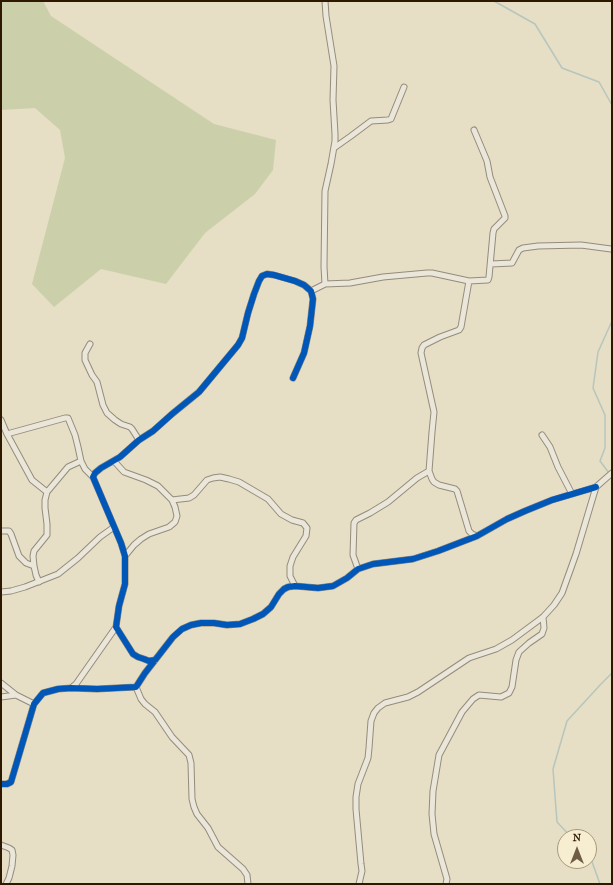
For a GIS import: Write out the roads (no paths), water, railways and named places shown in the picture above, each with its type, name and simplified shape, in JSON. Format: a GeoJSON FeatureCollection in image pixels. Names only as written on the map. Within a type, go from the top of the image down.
{"type":"FeatureCollection","features":[{"type":"Feature","properties":{"kind":"street"},"geometry":{"type":"LineString","coordinates":[[325,1],[334,66],[333,100],[335,134],[331,164],[325,186],[325,284]]}},
{"type":"Feature","properties":{"kind":"street"},"geometry":{"type":"LineString","coordinates":[[334,148],[371,120],[391,119],[404,87]]}},
{"type":"Feature","properties":{"kind":"street"},"geometry":{"type":"LineString","coordinates":[[311,291],[325,284],[350,284],[383,278],[427,273],[469,282],[488,280],[494,229],[505,218],[505,216],[490,177],[487,161],[474,130]]}},
{"type":"Feature","properties":{"kind":"street"},"geometry":{"type":"LineString","coordinates":[[490,264],[512,263],[519,250],[538,246],[581,246],[611,249]]}},
{"type":"Feature","properties":{"kind":"street"},"geometry":{"type":"LineString","coordinates":[[93,477],[101,468],[114,461],[139,440],[154,431],[199,392],[238,345],[242,338],[248,313],[259,281],[262,276],[267,274],[294,280],[304,285],[311,291],[313,299],[310,326],[304,353],[293,378]]}},
{"type":"Feature","properties":{"kind":"street"},"geometry":{"type":"LineString","coordinates":[[469,282],[461,327],[459,330],[424,344],[421,353],[434,412],[429,471],[434,482],[457,491],[469,531],[477,536]]}},
{"type":"Feature","properties":{"kind":"street"},"geometry":{"type":"LineString","coordinates":[[90,344],[85,353],[85,360],[97,382],[103,405],[107,413],[121,424],[130,427],[139,440]]}},
{"type":"Feature","properties":{"kind":"street"},"geometry":{"type":"LineString","coordinates":[[7,434],[68,418],[75,435],[80,461],[93,477],[125,556],[125,584],[119,606],[116,627],[76,684],[71,688]]}},
{"type":"Feature","properties":{"kind":"street"},"geometry":{"type":"LineString","coordinates":[[1,420],[32,480],[47,492]]}},
{"type":"Feature","properties":{"kind":"street"},"geometry":{"type":"LineString","coordinates":[[542,435],[550,448],[572,494]]}},
{"type":"Feature","properties":{"kind":"street"},"geometry":{"type":"LineString","coordinates":[[39,582],[36,575],[33,556],[34,550],[47,535],[48,530],[45,500],[47,492],[68,467],[80,461]]}},
{"type":"Feature","properties":{"kind":"street"},"geometry":{"type":"LineString","coordinates":[[114,461],[124,472],[158,486],[172,500],[177,516],[175,522],[169,527],[149,534],[141,539],[125,556]]}},
{"type":"Feature","properties":{"kind":"street"},"geometry":{"type":"LineString","coordinates":[[358,570],[353,555],[354,523],[356,520],[388,502],[417,478],[429,471]]}},
{"type":"Feature","properties":{"kind":"street"},"geometry":{"type":"LineString","coordinates":[[136,687],[173,637],[182,629],[201,623],[214,622],[227,625],[240,624],[254,619],[271,607],[279,594],[288,587],[295,586],[318,588],[333,586],[358,570],[373,564],[413,559],[438,551],[477,536],[507,519],[552,500],[596,487],[612,473]]}},
{"type":"Feature","properties":{"kind":"street"},"geometry":{"type":"LineString","coordinates":[[172,500],[189,498],[207,480],[220,477],[228,478],[239,482],[268,499],[274,504],[281,514],[292,520],[303,523],[307,528],[306,536],[293,557],[290,566],[290,576],[295,586]]}},
{"type":"Feature","properties":{"kind":"street"},"geometry":{"type":"LineString","coordinates":[[359,884],[362,864],[356,797],[358,784],[368,758],[371,721],[374,713],[385,703],[408,697],[418,692],[468,658],[496,649],[512,640],[543,617],[562,593],[576,554],[596,487]]}},
{"type":"Feature","properties":{"kind":"street"},"geometry":{"type":"LineString","coordinates":[[1,592],[11,591],[58,574],[78,558],[100,537],[114,527]]}},
{"type":"Feature","properties":{"kind":"street"},"geometry":{"type":"LineString","coordinates":[[1,531],[9,532],[11,534],[19,556],[26,563],[34,566]]}},
{"type":"Feature","properties":{"kind":"street"},"geometry":{"type":"LineString","coordinates":[[446,884],[447,879],[434,834],[432,814],[433,791],[439,755],[462,712],[473,698],[480,695],[501,697],[509,694],[512,687],[516,660],[519,652],[542,634],[544,628],[543,617]]}},
{"type":"Feature","properties":{"kind":"street"},"geometry":{"type":"LineString","coordinates":[[116,627],[133,654],[144,660],[155,660]]}},
{"type":"Feature","properties":{"kind":"street"},"geometry":{"type":"LineString","coordinates":[[1,683],[16,695],[34,704]]}},
{"type":"Feature","properties":{"kind":"street"},"geometry":{"type":"LineString","coordinates":[[1,784],[11,782],[34,704],[43,693],[58,689],[71,688],[97,689],[136,687]]}},
{"type":"Feature","properties":{"kind":"street"},"geometry":{"type":"LineString","coordinates":[[136,687],[141,699],[155,712],[172,737],[189,755],[192,799],[197,814],[208,828],[218,847],[243,869],[247,875],[248,884]]}},
{"type":"Feature","properties":{"kind":"street"},"geometry":{"type":"LineString","coordinates":[[1,697],[16,695]]}},
{"type":"Feature","properties":{"kind":"street"},"geometry":{"type":"LineString","coordinates":[[1,845],[12,850],[13,855],[12,866],[6,884]]}},
{"type":"Feature","properties":{"kind":"waterway"},"geometry":{"type":"LineString","coordinates":[[494,1],[535,24],[562,68],[599,82],[612,105]]}},
{"type":"Feature","properties":{"kind":"waterway"},"geometry":{"type":"LineString","coordinates":[[612,321],[598,352],[593,388],[605,415],[605,448],[600,461],[612,477]]}},
{"type":"Feature","properties":{"kind":"waterway"},"geometry":{"type":"LineString","coordinates":[[564,829],[557,822],[553,769],[567,721],[612,673]]}},
{"type":"Feature","properties":{"kind":"waterway"},"geometry":{"type":"LineString","coordinates":[[595,869],[600,884]]}}]}
